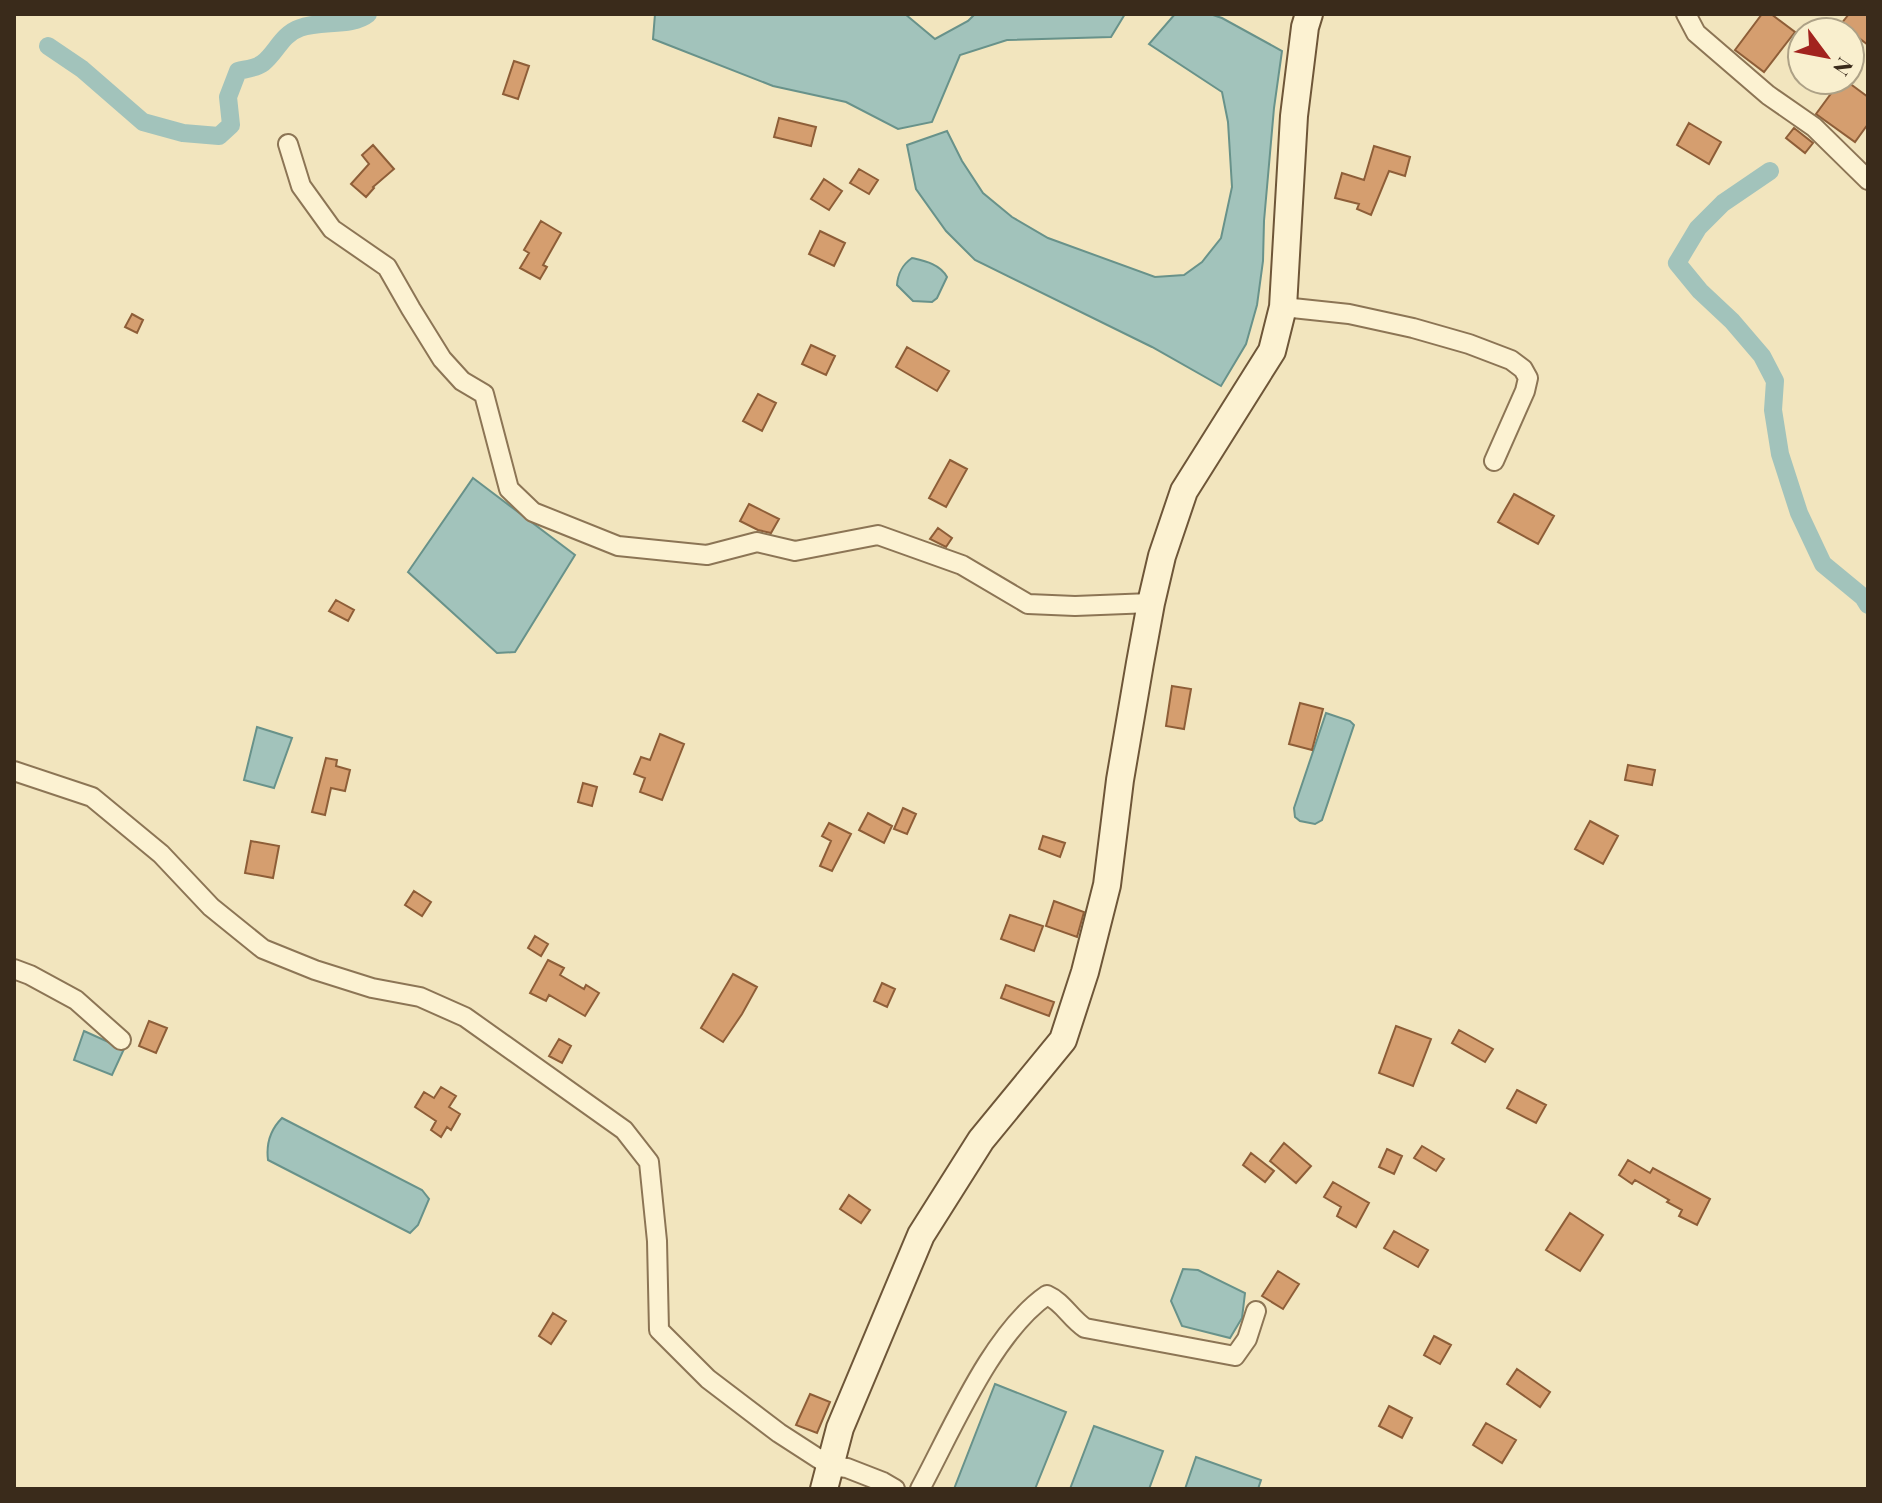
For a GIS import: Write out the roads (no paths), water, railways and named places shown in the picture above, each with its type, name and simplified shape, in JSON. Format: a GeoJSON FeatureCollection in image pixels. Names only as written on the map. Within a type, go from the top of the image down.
{"type":"FeatureCollection","features":[{"type":"Feature","properties":{"kind":"street"},"geometry":{"type":"LineString","coordinates":[[827,1478],[840,1428],[921,1235],[981,1140],[1063,1040],[1085,972],[1107,885],[1120,780],[1162,556],[1184,491],[1272,351],[1283,307],[1294,116],[1309,14]]}},
{"type":"Feature","properties":{"kind":"street"},"geometry":{"type":"LineString","coordinates":[[1686,14],[1696,33],[1768,95],[1814,127],[1868,180]]}},
{"type":"Feature","properties":{"kind":"street"},"geometry":{"type":"LineString","coordinates":[[288,144],[301,186],[332,229],[387,267],[442,359],[462,381],[484,394],[509,489],[533,512],[618,546],[707,555],[757,542],[795,551],[878,535],[962,565],[1028,604],[1151,603]]}},
{"type":"Feature","properties":{"kind":"street"},"geometry":{"type":"LineString","coordinates":[[1283,307],[1349,314],[1413,328],[1511,360],[1523,369],[1528,378],[1494,461]]}},
{"type":"Feature","properties":{"kind":"street"},"geometry":{"type":"LineString","coordinates":[[14,771],[92,797],[161,854],[211,907],[263,949],[329,975],[372,988],[420,997],[465,1017],[624,1130],[649,1162],[657,1241],[659,1330],[708,1379],[779,1433],[827,1478]]}},
{"type":"Feature","properties":{"kind":"street"},"geometry":{"type":"LineString","coordinates":[[14,969],[76,1000],[121,1040]]}},
{"type":"Feature","properties":{"kind":"street"},"geometry":{"type":"LineString","coordinates":[[920,1489],[981,1374],[1018,1321],[1047,1295],[1058,1300],[1070,1317],[1085,1328],[1235,1356],[1247,1339],[1256,1311]]}},
{"type":"Feature","properties":{"kind":"street"},"geometry":{"type":"LineString","coordinates":[[827,1478],[847,1468],[895,1489]]}},
{"type":"Feature","properties":{"kind":"water"},"geometry":{"type":"Polygon","coordinates":[[[655,14],[905,14],[935,39],[975,14],[1125,14],[1111,37],[1007,40],[960,55],[932,122],[898,129],[846,102],[773,86],[653,39],[655,14]]]}},
{"type":"Feature","properties":{"kind":"water"},"geometry":{"type":"Polygon","coordinates":[[[1175,14],[1210,14],[1222,18],[1282,51],[1257,305],[1246,344],[1221,386],[1152,347],[975,260],[946,231],[916,189],[907,145],[947,131],[983,193],[1012,217],[1048,238],[1155,277],[1184,275],[1202,262],[1221,238],[1232,187],[1228,122],[1222,92],[1149,44],[1175,14]]]}},
{"type":"Feature","properties":{"kind":"water"},"geometry":{"type":"Polygon","coordinates":[[[912,258],[936,266],[947,277],[932,302],[913,301],[897,285],[901,270],[912,258]]]}},
{"type":"Feature","properties":{"kind":"water"},"geometry":{"type":"Polygon","coordinates":[[[473,478],[575,555],[515,652],[497,653],[408,572],[473,478]]]}},
{"type":"Feature","properties":{"kind":"water"},"geometry":{"type":"Polygon","coordinates":[[[1326,713],[1354,725],[1322,820],[1315,824],[1300,821],[1295,817],[1294,808],[1326,713]]]}},
{"type":"Feature","properties":{"kind":"water"},"geometry":{"type":"Polygon","coordinates":[[[257,727],[292,738],[274,788],[244,780],[257,727]]]}},
{"type":"Feature","properties":{"kind":"water"},"geometry":{"type":"Polygon","coordinates":[[[84,1031],[124,1049],[112,1075],[74,1060],[84,1031]]]}},
{"type":"Feature","properties":{"kind":"water"},"geometry":{"type":"Polygon","coordinates":[[[282,1118],[422,1190],[429,1199],[418,1225],[410,1233],[268,1160],[270,1138],[282,1118]]]}},
{"type":"Feature","properties":{"kind":"water"},"geometry":{"type":"Polygon","coordinates":[[[1183,1269],[1198,1270],[1245,1293],[1242,1318],[1230,1338],[1182,1326],[1171,1301],[1183,1269]]]}},
{"type":"Feature","properties":{"kind":"water"},"geometry":{"type":"Polygon","coordinates":[[[995,1384],[1066,1412],[1035,1489],[954,1489],[995,1384]]]}},
{"type":"Feature","properties":{"kind":"water"},"geometry":{"type":"Polygon","coordinates":[[[1094,1426],[1163,1451],[1149,1489],[1070,1489],[1094,1426]]]}},
{"type":"Feature","properties":{"kind":"water"},"geometry":{"type":"Polygon","coordinates":[[[1196,1457],[1261,1480],[1258,1489],[1185,1489],[1196,1457]]]}},
{"type":"Feature","properties":{"kind":"waterway"},"geometry":{"type":"LineString","coordinates":[[48,46],[82,69],[143,122],[183,133],[219,136],[231,125],[228,97],[238,71],[263,63],[288,35],[300,28],[353,21],[368,14]]}},
{"type":"Feature","properties":{"kind":"waterway"},"geometry":{"type":"LineString","coordinates":[[1770,171],[1723,203],[1698,228],[1677,263],[1762,356],[1775,381],[1773,410],[1780,454],[1799,513],[1823,564],[1863,597],[1868,605]]}}]}
